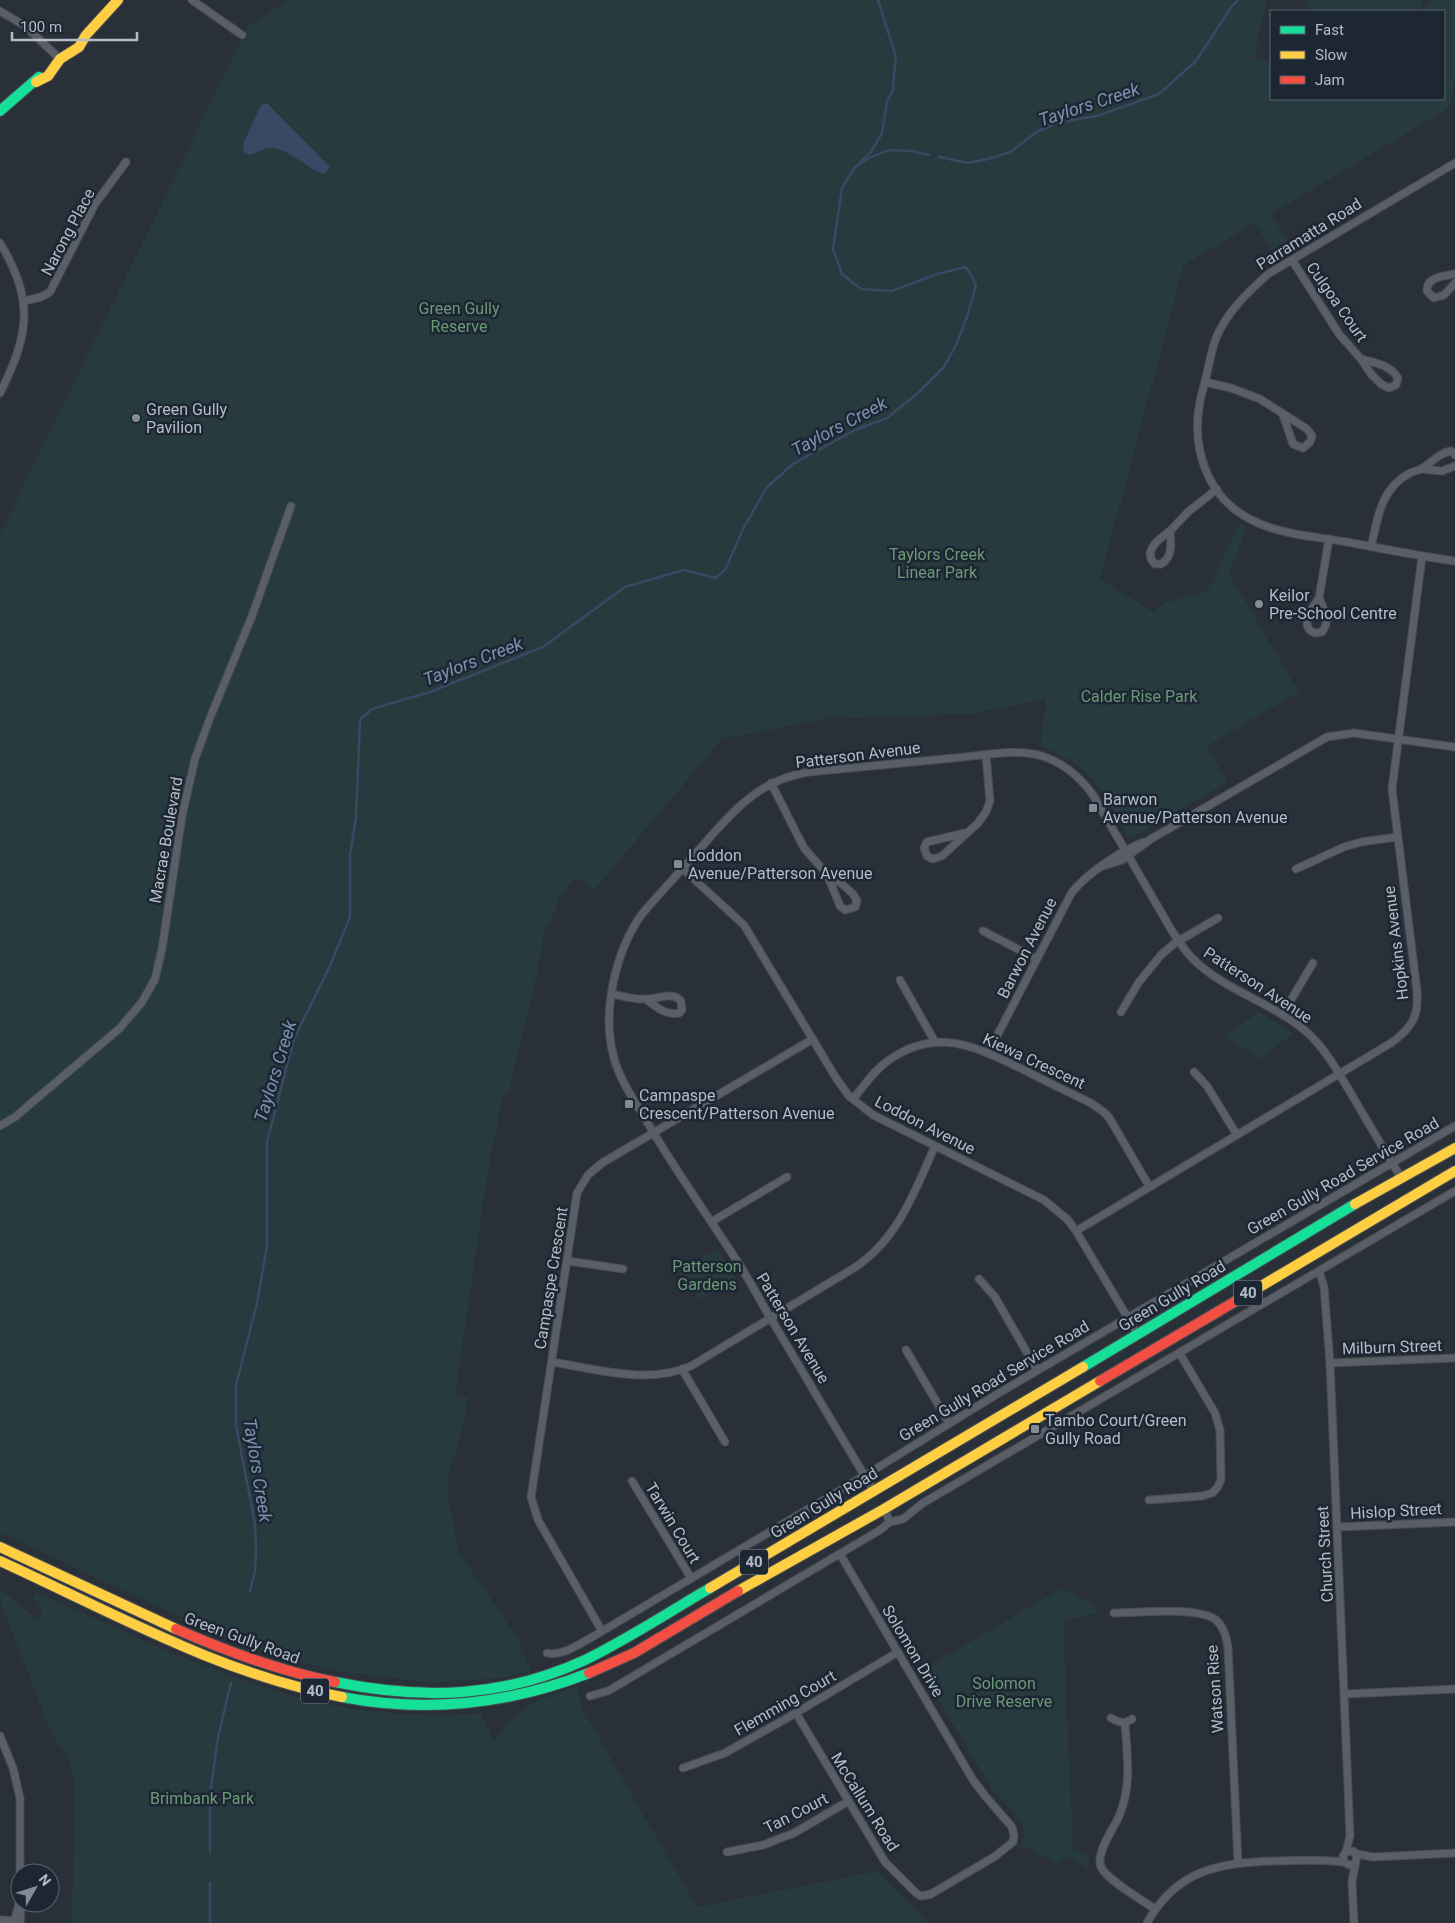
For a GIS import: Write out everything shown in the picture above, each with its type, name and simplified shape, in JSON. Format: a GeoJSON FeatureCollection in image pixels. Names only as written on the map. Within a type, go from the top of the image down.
{"type":"FeatureCollection","features":[{"type":"Feature","properties":{"kind":"main road"},"geometry":{"type":"LineString","coordinates":[[0,111],[36,82],[48,76],[58,57],[73,52],[118,0]]}},
{"type":"Feature","properties":{"kind":"main road","name":"Green Gully Road"},"geometry":{"type":"LineString","coordinates":[[0,1547],[160,1623],[262,1664],[345,1686],[412,1693],[471,1692],[526,1682],[586,1660],[874,1491],[1322,1223],[1455,1148]]}},
{"type":"Feature","properties":{"kind":"main road","name":"Green Gully Road"},"geometry":{"type":"LineString","coordinates":[[0,1561],[185,1647],[276,1682],[335,1696],[394,1704],[448,1706],[492,1702],[530,1693],[606,1666],[646,1646],[792,1560],[884,1509],[1455,1170]]}},
{"type":"Feature","properties":{"kind":"main road"},"geometry":{"type":"LineString","coordinates":[[1138,1334],[1148,1352]]}},
{"type":"Feature","properties":{"kind":"main road"},"geometry":{"type":"LineString","coordinates":[[874,1491],[884,1509]]}},
{"type":"Feature","properties":{"kind":"street"},"geometry":{"type":"LineString","coordinates":[[192,0],[242,35]]}},
{"type":"Feature","properties":{"kind":"street"},"geometry":{"type":"LineString","coordinates":[[0,11],[25,26],[58,57]]}},
{"type":"Feature","properties":{"kind":"street","name":"Narong Place"},"geometry":{"type":"LineString","coordinates":[[24,301],[41,297],[53,288],[91,212],[126,162]]}},
{"type":"Feature","properties":{"kind":"street","name":"Parramatta Road"},"geometry":{"type":"LineString","coordinates":[[1455,163],[1268,274],[1248,292],[1224,322],[1215,340],[1197,419],[1202,461],[1217,490],[1236,510],[1256,522],[1277,529],[1455,561]]}},
{"type":"Feature","properties":{"kind":"street"},"geometry":{"type":"LineString","coordinates":[[0,243],[15,271],[24,301],[24,326],[20,349],[0,392]]}},
{"type":"Feature","properties":{"kind":"street","name":"Culgoa Court"},"geometry":{"type":"LineString","coordinates":[[1292,260],[1339,334],[1361,359],[1371,374],[1381,384],[1389,388],[1396,385],[1398,378],[1394,372],[1381,364],[1361,359]]}},
{"type":"Feature","properties":{"kind":"street"},"geometry":{"type":"LineString","coordinates":[[1455,274],[1430,282],[1427,286],[1427,291],[1434,298],[1440,297],[1455,283]]}},
{"type":"Feature","properties":{"kind":"street"},"geometry":{"type":"LineString","coordinates":[[1205,382],[1248,393],[1307,430],[1312,436],[1310,442],[1303,448],[1293,444],[1283,415]]}},
{"type":"Feature","properties":{"kind":"street"},"geometry":{"type":"LineString","coordinates":[[1371,547],[1381,507],[1388,491],[1394,484],[1410,473],[1421,469],[1444,452],[1451,451],[1455,455]]}},
{"type":"Feature","properties":{"kind":"street"},"geometry":{"type":"LineString","coordinates":[[1421,469],[1442,471],[1455,466]]}},
{"type":"Feature","properties":{"kind":"street"},"geometry":{"type":"LineString","coordinates":[[1170,531],[1171,548],[1169,557],[1161,564],[1155,564],[1150,560],[1150,552],[1154,544],[1188,512],[1217,490]]}},
{"type":"Feature","properties":{"kind":"street","name":"Macrae Boulevard"},"geometry":{"type":"LineString","coordinates":[[0,1126],[15,1117],[104,1043],[132,1014],[149,991],[155,979],[162,949],[182,816],[195,759],[207,724],[252,616],[291,506]]}},
{"type":"Feature","properties":{"kind":"street"},"geometry":{"type":"LineString","coordinates":[[1319,598],[1327,617],[1327,623],[1322,632],[1316,634],[1308,627],[1307,619],[1319,598],[1329,539]]}},
{"type":"Feature","properties":{"kind":"street","name":"Hopkins Avenue"},"geometry":{"type":"LineString","coordinates":[[1076,1230],[1340,1074],[1400,1037],[1410,1026],[1416,1012],[1417,991],[1392,790],[1422,556]]}},
{"type":"Feature","properties":{"kind":"street","name":"Barwon Avenue"},"geometry":{"type":"LineString","coordinates":[[988,1053],[1072,892],[1103,866],[1327,737],[1354,733],[1455,747]]}},
{"type":"Feature","properties":{"kind":"street","name":"Patterson Avenue"},"geometry":{"type":"LineString","coordinates":[[874,1491],[735,1258],[653,1133],[624,1082],[613,1056],[609,1024],[612,994],[620,958],[630,930],[739,805],[757,791],[771,784],[809,772],[986,755],[1030,754],[1054,761],[1074,772],[1093,795],[1179,941],[1193,959],[1203,967],[1282,1014],[1309,1034],[1328,1056],[1340,1074],[1402,1179]]}},
{"type":"Feature","properties":{"kind":"street"},"geometry":{"type":"LineString","coordinates":[[965,833],[927,842],[924,848],[927,856],[933,859],[942,856],[978,823],[988,807],[989,792],[986,755]]}},
{"type":"Feature","properties":{"kind":"street"},"geometry":{"type":"LineString","coordinates":[[771,784],[804,848],[827,874],[854,894],[857,901],[855,907],[849,910],[842,909],[827,874]]}},
{"type":"Feature","properties":{"kind":"street"},"geometry":{"type":"LineString","coordinates":[[1296,869],[1344,847],[1361,842],[1397,837]]}},
{"type":"Feature","properties":{"kind":"street","name":"Loddon Avenue"},"geometry":{"type":"LineString","coordinates":[[683,868],[744,925],[836,1078],[853,1099],[873,1115],[1044,1200],[1076,1230],[1138,1334]]}},
{"type":"Feature","properties":{"kind":"street"},"geometry":{"type":"LineString","coordinates":[[1121,1012],[1139,982],[1161,956],[1179,941],[1218,918]]}},
{"type":"Feature","properties":{"kind":"street"},"geometry":{"type":"LineString","coordinates":[[983,931],[1037,959]]}},
{"type":"Feature","properties":{"kind":"street"},"geometry":{"type":"LineString","coordinates":[[1282,1014],[1313,963]]}},
{"type":"Feature","properties":{"kind":"street"},"geometry":{"type":"LineString","coordinates":[[900,980],[935,1042]]}},
{"type":"Feature","properties":{"kind":"street"},"geometry":{"type":"LineString","coordinates":[[612,994],[647,1000]]}},
{"type":"Feature","properties":{"kind":"street","name":"Campaspe Crescent"},"geometry":{"type":"LineString","coordinates":[[602,1631],[538,1520],[531,1497],[577,1193],[584,1180],[602,1163],[813,1039]]}},
{"type":"Feature","properties":{"kind":"street","name":"Kiewa Crescent"},"geometry":{"type":"LineString","coordinates":[[853,1099],[871,1076],[888,1061],[906,1050],[935,1042],[967,1044],[1091,1103],[1105,1113],[1149,1186]]}},
{"type":"Feature","properties":{"kind":"street"},"geometry":{"type":"LineString","coordinates":[[1194,1072],[1207,1086],[1237,1135]]}},
{"type":"Feature","properties":{"kind":"street","name":"Green Gully Road Service Road"},"geometry":{"type":"LineString","coordinates":[[547,1653],[557,1654],[563,1652],[602,1631],[864,1476],[1037,1370],[1455,1126]]}},
{"type":"Feature","properties":{"kind":"street"},"geometry":{"type":"LineString","coordinates":[[552,1362],[645,1375],[668,1373],[682,1369],[854,1268],[874,1253],[886,1242],[896,1228],[935,1146]]}},
{"type":"Feature","properties":{"kind":"street"},"geometry":{"type":"LineString","coordinates":[[711,1222],[787,1177]]}},
{"type":"Feature","properties":{"kind":"street"},"geometry":{"type":"LineString","coordinates":[[590,1696],[600,1695],[608,1691],[840,1554],[890,1522],[903,1519],[923,1503],[1455,1191]]}},
{"type":"Feature","properties":{"kind":"street"},"geometry":{"type":"LineString","coordinates":[[568,1261],[623,1269]]}},
{"type":"Feature","properties":{"kind":"street","name":"Church Street"},"geometry":{"type":"LineString","coordinates":[[1319,1272],[1324,1288],[1330,1363],[1345,1694],[1350,1836],[1349,1860]]}},
{"type":"Feature","properties":{"kind":"street"},"geometry":{"type":"LineString","coordinates":[[979,1279],[995,1297],[1037,1370]]}},
{"type":"Feature","properties":{"kind":"street"},"geometry":{"type":"LineString","coordinates":[[906,1350],[949,1423]]}},
{"type":"Feature","properties":{"kind":"street"},"geometry":{"type":"LineString","coordinates":[[1148,1352],[1156,1367]]}},
{"type":"Feature","properties":{"kind":"street"},"geometry":{"type":"LineString","coordinates":[[1149,1500],[1202,1496],[1212,1493],[1221,1480],[1220,1430],[1215,1413],[1180,1354]]}},
{"type":"Feature","properties":{"kind":"street","name":"Milburn Street"},"geometry":{"type":"LineString","coordinates":[[1330,1363],[1455,1358]]}},
{"type":"Feature","properties":{"kind":"street"},"geometry":{"type":"LineString","coordinates":[[682,1369],[724,1442]]}},
{"type":"Feature","properties":{"kind":"street","name":"Tarwin Court"},"geometry":{"type":"LineString","coordinates":[[632,1481],[691,1578]]}},
{"type":"Feature","properties":{"kind":"street"},"geometry":{"type":"LineString","coordinates":[[884,1509],[890,1522]]}},
{"type":"Feature","properties":{"kind":"street","name":"Hislop Street"},"geometry":{"type":"LineString","coordinates":[[1337,1527],[1455,1522]]}},
{"type":"Feature","properties":{"kind":"street","name":"Solomon Drive"},"geometry":{"type":"LineString","coordinates":[[840,1554],[973,1780],[1012,1827],[1014,1835],[1011,1845],[994,1857],[931,1894],[921,1896]]}},
{"type":"Feature","properties":{"kind":"street","name":"Watson Rise"},"geometry":{"type":"LineString","coordinates":[[1114,1614],[1186,1612],[1205,1614],[1216,1620],[1224,1630],[1228,1648],[1238,1862]]}},
{"type":"Feature","properties":{"kind":"street","name":"Flemming Court"},"geometry":{"type":"LineString","coordinates":[[683,1768],[725,1753],[796,1714],[898,1652]]}},
{"type":"Feature","properties":{"kind":"street"},"geometry":{"type":"LineString","coordinates":[[1345,1694],[1455,1689]]}},
{"type":"Feature","properties":{"kind":"street","name":"McCallum Road"},"geometry":{"type":"LineString","coordinates":[[796,1714],[847,1802],[885,1862],[908,1886],[921,1896]]}},
{"type":"Feature","properties":{"kind":"street"},"geometry":{"type":"LineString","coordinates":[[1111,1718],[1120,1723],[1125,1723],[1132,1719]]}},
{"type":"Feature","properties":{"kind":"street"},"geometry":{"type":"LineString","coordinates":[[1125,1723],[1128,1785],[1119,1816],[1104,1847],[1100,1862],[1106,1874],[1154,1909]]}},
{"type":"Feature","properties":{"kind":"street"},"geometry":{"type":"LineString","coordinates":[[0,1736],[13,1768],[20,1798],[20,1863]]}},
{"type":"Feature","properties":{"kind":"street","name":"Tan Court"},"geometry":{"type":"LineString","coordinates":[[727,1852],[763,1845],[794,1833],[847,1802]]}},
{"type":"Feature","properties":{"kind":"street","name":"Church Street"},"geometry":{"type":"LineString","coordinates":[[1350,1836],[1356,1853]]}},
{"type":"Feature","properties":{"kind":"street"},"geometry":{"type":"LineString","coordinates":[[1354,1923],[1349,1860],[1351,1851],[1373,1857]]}},
{"type":"Feature","properties":{"kind":"street"},"geometry":{"type":"LineString","coordinates":[[1147,1923],[1154,1909],[1184,1881],[1216,1867],[1238,1862],[1349,1860],[1455,1853]]}},
{"type":"Feature","properties":{"kind":"street"},"geometry":{"type":"LineString","coordinates":[[0,1920],[17,1922]]}},
{"type":"Feature","properties":{"kind":"green space"},"geometry":{"type":"Polygon","coordinates":[[[289,0],[1266,0],[1254,59],[1270,62],[1270,100],[1445,100],[1445,10],[1424,10],[1430,0],[1455,0],[1455,79],[1449,108],[1271,214],[1291,248],[1275,258],[1255,223],[1184,265],[1100,579],[1153,612],[1165,603],[1208,590],[1240,524],[1247,527],[1229,574],[1299,692],[1207,746],[1228,782],[1129,839],[1101,790],[1087,773],[1069,760],[1040,746],[1046,699],[970,714],[846,718],[824,716],[825,719],[722,739],[595,889],[575,877],[561,897],[559,895],[555,912],[545,928],[540,960],[508,1095],[503,1094],[489,1165],[455,1395],[468,1398],[460,1437],[448,1477],[448,1496],[459,1552],[518,1639],[531,1672],[500,1678],[433,1683],[343,1672],[300,1662],[203,1628],[0,1533],[0,534],[242,39],[244,41],[247,27],[289,0]]]}},
{"type":"Feature","properties":{"kind":"green space"},"geometry":{"type":"Polygon","coordinates":[[[1306,0],[1424,0],[1419,10],[1311,10],[1306,0]]]}},
{"type":"Feature","properties":{"kind":"green space"},"geometry":{"type":"Polygon","coordinates":[[[1259,1012],[1293,1033],[1261,1059],[1224,1037],[1259,1012]]]}},
{"type":"Feature","properties":{"kind":"green space","name":"Patterson Gardens"},"geometry":{"type":"Polygon","coordinates":[[[718,1249],[737,1280],[698,1299],[681,1269],[718,1249]]]}},
{"type":"Feature","properties":{"kind":"green space","name":"Solomon Drive Reserve"},"geometry":{"type":"Polygon","coordinates":[[[1062,1588],[1098,1608],[1097,1613],[1063,1621],[1073,1849],[1087,1855],[1090,1854],[1088,1864],[1090,1870],[1067,1856],[1057,1864],[1027,1847],[1020,1848],[1024,1834],[1020,1820],[993,1790],[921,1671],[1062,1588]]]}},
{"type":"Feature","properties":{"kind":"green space","name":"Brimbank Park"},"geometry":{"type":"Polygon","coordinates":[[[0,1589],[37,1619],[43,1615],[34,1598],[34,1594],[38,1593],[196,1663],[261,1686],[317,1702],[387,1713],[434,1715],[481,1713],[494,1742],[508,1723],[521,1711],[544,1698],[578,1686],[581,1705],[585,1714],[697,1907],[877,1871],[930,1923],[72,1923],[75,1783],[67,1757],[52,1735],[0,1601],[0,1589]]]}},
{"type":"Feature","properties":{"kind":"water"},"geometry":{"type":"Polygon","coordinates":[[[267,103],[330,167],[324,174],[317,172],[279,149],[268,148],[249,155],[243,151],[244,142],[261,105],[267,103]]]}},
{"type":"Feature","properties":{"kind":"waterway"},"geometry":{"type":"LineString","coordinates":[[860,162],[871,152],[882,133],[887,101],[893,90],[896,57],[878,0]]}},
{"type":"Feature","properties":{"kind":"waterway","name":"Taylors Creek"},"geometry":{"type":"LineString","coordinates":[[939,157],[968,163],[988,159],[1010,152],[1038,131],[1060,122],[1097,116],[1159,94],[1196,61],[1232,6],[1238,0]]}},
{"type":"Feature","properties":{"kind":"waterway","name":"Taylors Creek"},"geometry":{"type":"LineString","coordinates":[[250,1591],[255,1571],[255,1524],[236,1425],[236,1385],[257,1303],[267,1246],[267,1142],[294,1039],[329,968],[350,917],[350,855],[356,817],[360,720],[372,709],[430,692],[543,647],[625,587],[684,570],[715,578],[725,570],[744,527],[767,487],[793,464],[855,430],[887,418],[919,392],[944,367],[957,343],[976,285],[969,271],[965,267],[937,274],[892,291],[861,289],[842,274],[833,249],[842,188],[855,167],[869,158],[889,150],[912,151],[929,155]]}},
{"type":"Feature","properties":{"kind":"waterway","name":"Taylors Creek"},"geometry":{"type":"LineString","coordinates":[[210,1852],[210,1795],[218,1737],[231,1683]]}},
{"type":"Feature","properties":{"kind":"waterway","name":"Taylors Creek"},"geometry":{"type":"LineString","coordinates":[[210,1883],[210,1923]]}},
{"type":"Feature","properties":{"kind":"traffic: fast"},"geometry":{"type":"LineString","coordinates":[[0,111],[39,77]]}},
{"type":"Feature","properties":{"kind":"traffic: fast"},"geometry":{"type":"LineString","coordinates":[[1083,1367],[1355,1204]]}},
{"type":"Feature","properties":{"kind":"traffic: fast"},"geometry":{"type":"LineString","coordinates":[[335,1682],[400,1692],[431,1693],[462,1692],[524,1682],[554,1673],[601,1652],[710,1588]]}},
{"type":"Feature","properties":{"kind":"traffic: fast"},"geometry":{"type":"LineString","coordinates":[[342,1697],[373,1702],[405,1704],[467,1703],[529,1692],[589,1673]]}},
{"type":"Feature","properties":{"kind":"traffic: slow"},"geometry":{"type":"LineString","coordinates":[[36,82],[48,76],[60,59],[79,47],[86,35],[118,0]]}},
{"type":"Feature","properties":{"kind":"traffic: slow"},"geometry":{"type":"LineString","coordinates":[[1355,1204],[1455,1148]]}},
{"type":"Feature","properties":{"kind":"traffic: slow"},"geometry":{"type":"LineString","coordinates":[[1236,1301],[1455,1171]]}},
{"type":"Feature","properties":{"kind":"traffic: slow"},"geometry":{"type":"LineString","coordinates":[[710,1588],[1083,1367]]}},
{"type":"Feature","properties":{"kind":"traffic: slow"},"geometry":{"type":"LineString","coordinates":[[738,1591],[884,1509],[1100,1381]]}},
{"type":"Feature","properties":{"kind":"traffic: slow"},"geometry":{"type":"LineString","coordinates":[[0,1547],[176,1629]]}},
{"type":"Feature","properties":{"kind":"traffic: slow"},"geometry":{"type":"LineString","coordinates":[[0,1561],[167,1640],[253,1673],[297,1687],[342,1697]]}},
{"type":"Feature","properties":{"kind":"traffic: jam"},"geometry":{"type":"LineString","coordinates":[[1100,1381],[1236,1301]]}},
{"type":"Feature","properties":{"kind":"traffic: jam"},"geometry":{"type":"LineString","coordinates":[[589,1673],[634,1653],[738,1591]]}},
{"type":"Feature","properties":{"kind":"traffic: jam"},"geometry":{"type":"LineString","coordinates":[[176,1629],[254,1660],[335,1682]]}},
{"type":"Feature","properties":{"kind":"place","name":"Green Gully Pavilion"},"geometry":{"type":"Point","coordinates":[136,418]}},
{"type":"Feature","properties":{"kind":"place","name":"Keilor Pre-School Centre"},"geometry":{"type":"Point","coordinates":[1259,604]}},
{"type":"Feature","properties":{"kind":"place","name":"Barwon Avenue/Patterson Avenue"},"geometry":{"type":"Point","coordinates":[1093,808]}},
{"type":"Feature","properties":{"kind":"place","name":"Loddon Avenue/Patterson Avenue"},"geometry":{"type":"Point","coordinates":[678,864]}},
{"type":"Feature","properties":{"kind":"place","name":"Campaspe Crescent/Patterson Avenue"},"geometry":{"type":"Point","coordinates":[629,1104]}},
{"type":"Feature","properties":{"kind":"place","name":"Tambo Court/Green Gully Road"},"geometry":{"type":"Point","coordinates":[1035,1429]}},
{"type":"Feature","properties":{"kind":"park label","name":"Green Gully Reserve"},"geometry":{"type":"Point","coordinates":[459,317]}},
{"type":"Feature","properties":{"kind":"park label","name":"Taylors Creek Linear Park"},"geometry":{"type":"Point","coordinates":[937,563]}},
{"type":"Feature","properties":{"kind":"park label","name":"Calder Rise Park"},"geometry":{"type":"Point","coordinates":[1139,696]}}]}
